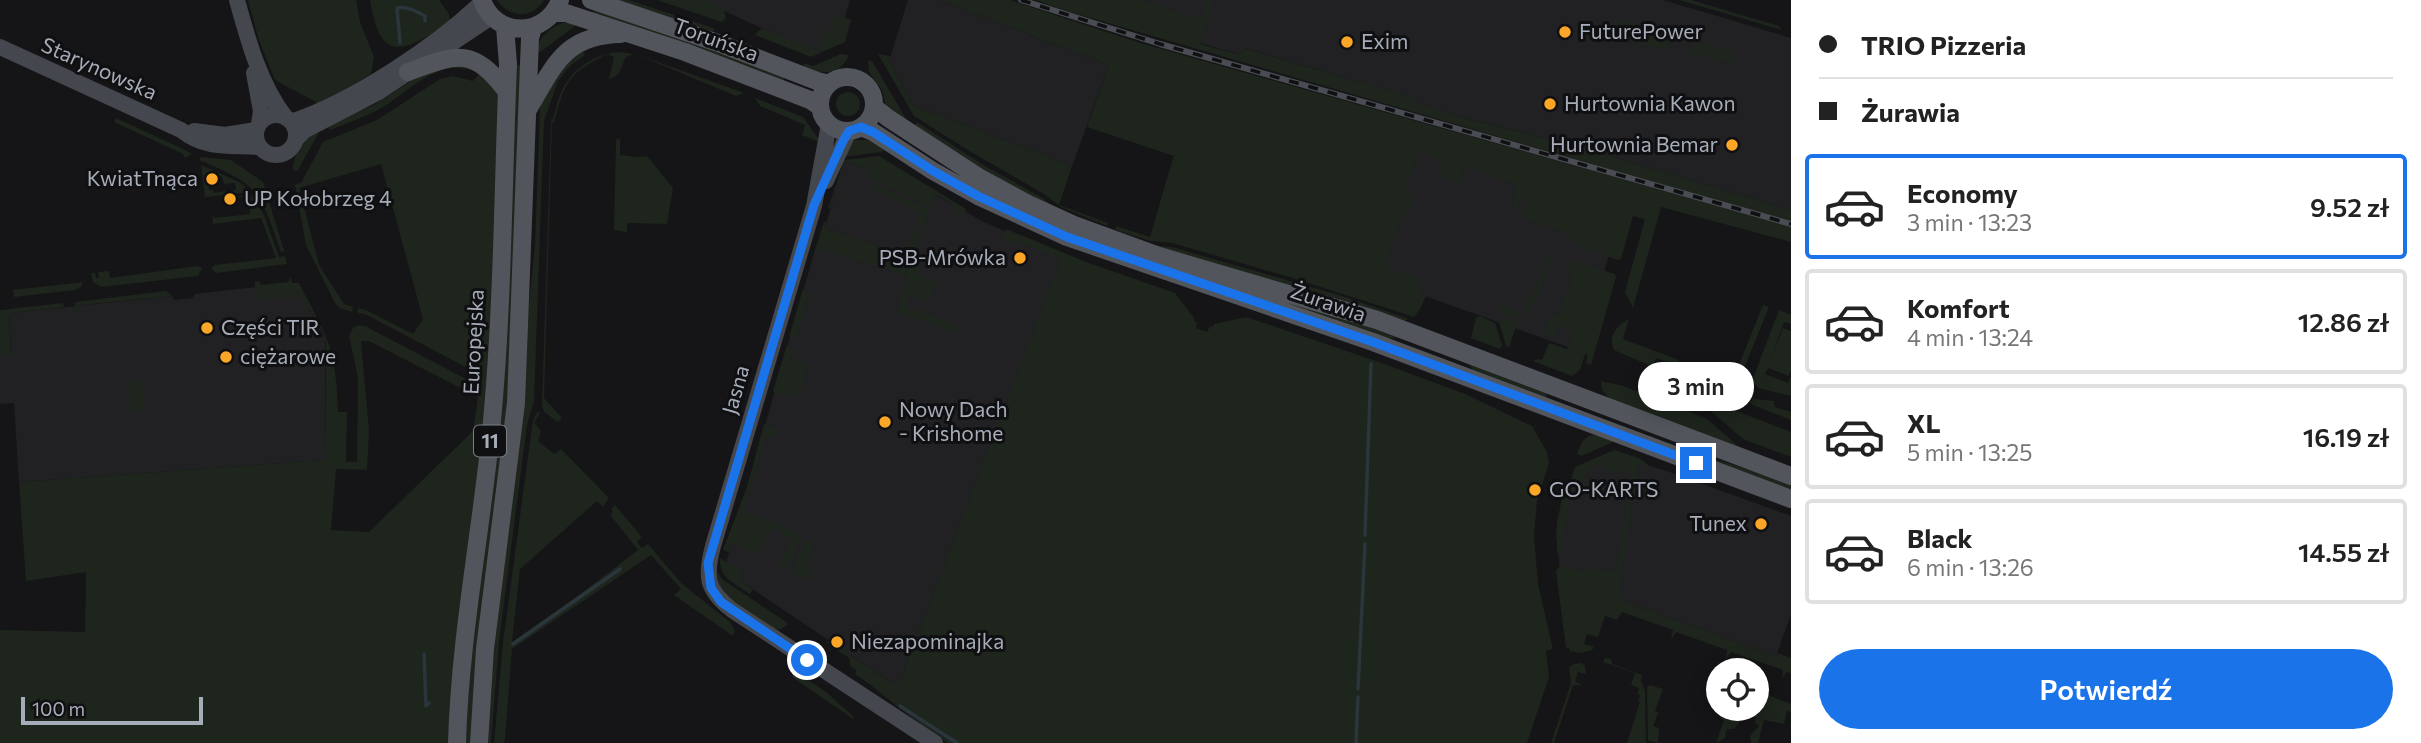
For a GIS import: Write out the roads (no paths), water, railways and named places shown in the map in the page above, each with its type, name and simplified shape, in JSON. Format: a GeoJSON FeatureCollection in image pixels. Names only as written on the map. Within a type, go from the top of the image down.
{"type":"FeatureCollection","features":[{"type":"Feature","properties":{"kind":"main road","name":"Toruńska"},"geometry":{"type":"LineString","coordinates":[[591,0],[722,44],[829,84]]}},
{"type":"Feature","properties":{"kind":"main road","name":"Toruńska"},"geometry":{"type":"LineString","coordinates":[[557,6],[566,13],[720,65],[820,107]]}},
{"type":"Feature","properties":{"kind":"main road"},"geometry":{"type":"LineString","coordinates":[[490,11],[519,29],[533,28],[544,22],[557,6]]}},
{"type":"Feature","properties":{"kind":"main road","name":"Europejska"},"geometry":{"type":"LineString","coordinates":[[457,743],[463,653],[495,391],[508,37],[490,11]]}},
{"type":"Feature","properties":{"kind":"main road","name":"11"},"geometry":{"type":"LineString","coordinates":[[478,743],[485,649],[517,392],[530,38],[533,28]]}},
{"type":"Feature","properties":{"kind":"main road"},"geometry":{"type":"LineString","coordinates":[[527,111],[550,69],[565,54],[582,43],[600,37],[612,34],[636,35]]}},
{"type":"Feature","properties":{"kind":"main road"},"geometry":{"type":"LineString","coordinates":[[408,72],[447,58],[469,59],[489,70],[507,92]]}},
{"type":"Feature","properties":{"kind":"main road"},"geometry":{"type":"LineString","coordinates":[[841,77],[858,79],[870,89],[874,107],[869,120],[855,129],[838,130],[829,124],[820,107],[821,95],[829,84],[841,77]]}},
{"type":"Feature","properties":{"kind":"main road","name":"Żurawia"},"geometry":{"type":"LineString","coordinates":[[874,107],[989,183],[1074,226],[1182,264],[1377,320],[1791,475]]}},
{"type":"Feature","properties":{"kind":"main road","name":"Żurawia"},"geometry":{"type":"LineString","coordinates":[[855,129],[873,132],[978,196],[1067,237],[1373,342],[1791,499]]}},
{"type":"Feature","properties":{"kind":"street"},"geometry":{"type":"LineString","coordinates":[[237,0],[253,57],[277,106],[295,130],[296,139]]}},
{"type":"Feature","properties":{"kind":"street"},"geometry":{"type":"LineString","coordinates":[[253,57],[261,111],[256,137],[260,147],[269,155],[279,155],[291,149],[304,131],[377,93],[490,11]]}},
{"type":"Feature","properties":{"kind":"street"},"geometry":{"type":"LineString","coordinates":[[258,127],[271,116],[288,120],[342,100],[393,69],[463,20],[490,11]]}},
{"type":"Feature","properties":{"kind":"street","name":"Starynowska"},"geometry":{"type":"LineString","coordinates":[[0,47],[181,130],[190,137],[214,146],[260,147]]}},
{"type":"Feature","properties":{"kind":"street","name":"Jasna"},"geometry":{"type":"LineString","coordinates":[[829,124],[814,205],[712,545],[708,571],[711,588],[732,610],[935,743]]}},
{"type":"Feature","properties":{"kind":"street","name":"Starynowska"},"geometry":{"type":"LineString","coordinates":[[181,130],[218,135],[258,127]]}},
{"type":"Feature","properties":{"kind":"street","name":"Jasna"},"geometry":{"type":"LineString","coordinates":[[814,205],[855,129]]}},
{"type":"Feature","properties":{"kind":"waterway"},"geometry":{"type":"LineString","coordinates":[[400,43],[397,8],[419,13],[425,16],[425,21]]}},
{"type":"Feature","properties":{"kind":"waterway"},"geometry":{"type":"LineString","coordinates":[[1365,535],[1371,364]]}},
{"type":"Feature","properties":{"kind":"waterway"},"geometry":{"type":"LineString","coordinates":[[1358,689],[1365,544]]}},
{"type":"Feature","properties":{"kind":"waterway"},"geometry":{"type":"LineString","coordinates":[[513,644],[620,569]]}},
{"type":"Feature","properties":{"kind":"waterway"},"geometry":{"type":"LineString","coordinates":[[424,654],[426,706],[429,703]]}},
{"type":"Feature","properties":{"kind":"waterway"},"geometry":{"type":"LineString","coordinates":[[1356,743],[1358,697]]}},
{"type":"Feature","properties":{"kind":"waterway"},"geometry":{"type":"LineString","coordinates":[[900,706],[957,743]]}},
{"type":"Feature","properties":{"kind":"railway"},"geometry":{"type":"LineString","coordinates":[[1021,0],[1160,44],[1791,224]]}},
{"type":"Feature","properties":{"kind":"place","name":"FuturePower"},"geometry":{"type":"Point","coordinates":[1565,32]}},
{"type":"Feature","properties":{"kind":"place","name":"Exim"},"geometry":{"type":"Point","coordinates":[1347,42]}},
{"type":"Feature","properties":{"kind":"place","name":"Hurtownia Kawon"},"geometry":{"type":"Point","coordinates":[1550,104]}},
{"type":"Feature","properties":{"kind":"place","name":"Hurtownia Bemar"},"geometry":{"type":"Point","coordinates":[1732,145]}},
{"type":"Feature","properties":{"kind":"place","name":"KwiatTnąca"},"geometry":{"type":"Point","coordinates":[212,179]}},
{"type":"Feature","properties":{"kind":"place","name":"UP Kołobrzeg 4"},"geometry":{"type":"Point","coordinates":[230,199]}},
{"type":"Feature","properties":{"kind":"place","name":"PSB-Mrówka"},"geometry":{"type":"Point","coordinates":[1020,258]}},
{"type":"Feature","properties":{"kind":"place","name":"Części TIR"},"geometry":{"type":"Point","coordinates":[207,328]}},
{"type":"Feature","properties":{"kind":"place","name":"ciężarowe"},"geometry":{"type":"Point","coordinates":[226,357]}},
{"type":"Feature","properties":{"kind":"place","name":"Nowy Dach - Krishome"},"geometry":{"type":"Point","coordinates":[885,422]}},
{"type":"Feature","properties":{"kind":"place","name":"GO-KARTS"},"geometry":{"type":"Point","coordinates":[1535,490]}},
{"type":"Feature","properties":{"kind":"place","name":"Tunex"},"geometry":{"type":"Point","coordinates":[1761,524]}},
{"type":"Feature","properties":{"kind":"place","name":"Niezapominajka"},"geometry":{"type":"Point","coordinates":[837,642]}}]}
